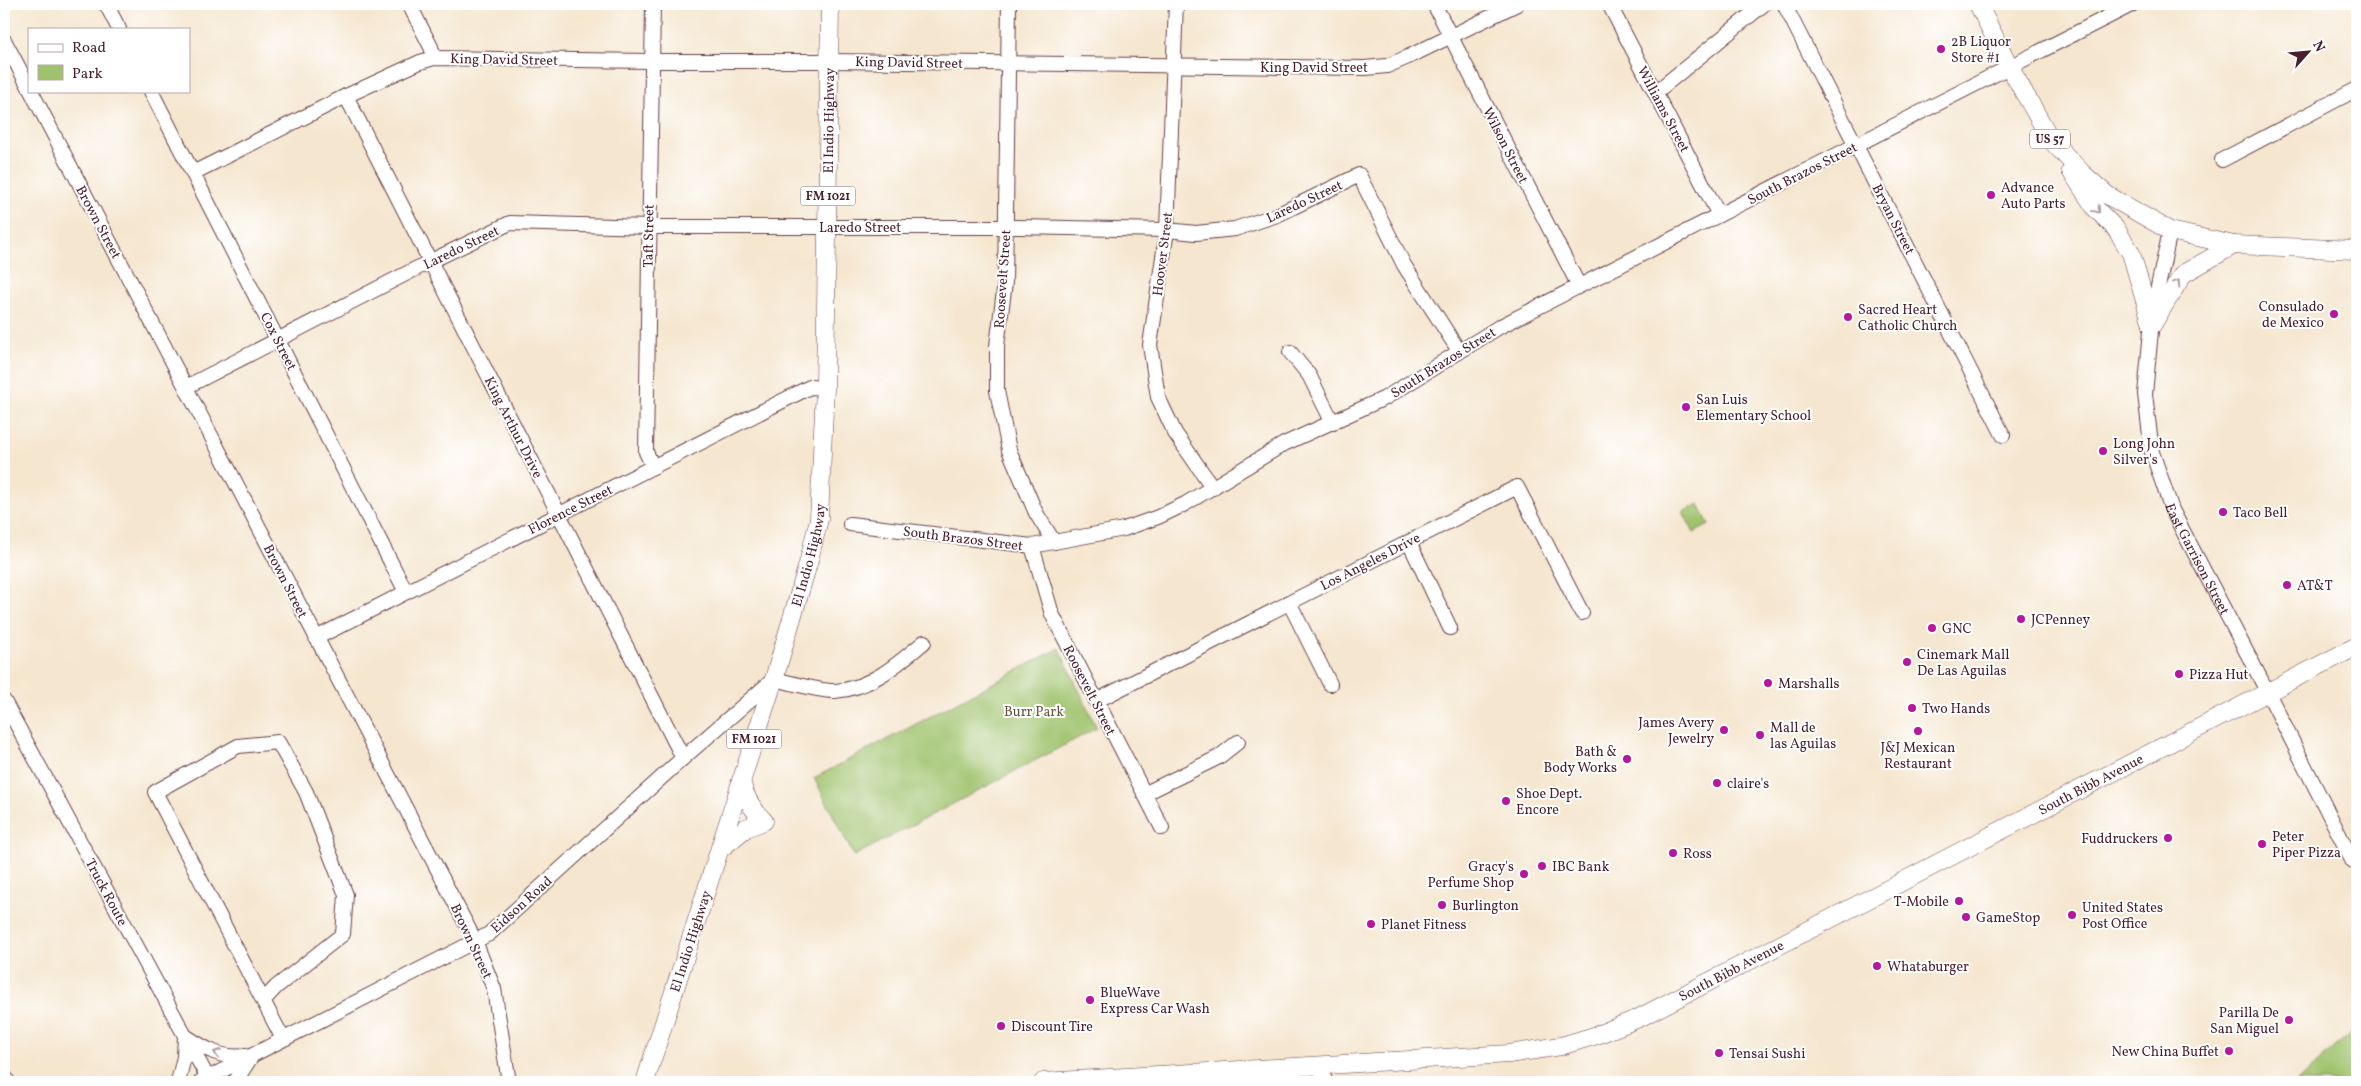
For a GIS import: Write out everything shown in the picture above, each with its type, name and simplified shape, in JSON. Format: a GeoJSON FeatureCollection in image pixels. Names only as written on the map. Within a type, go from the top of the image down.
{"type":"FeatureCollection","features":[{"type":"Feature","properties":{"kind":"main road","name":"El Indio Highway"},"geometry":{"type":"LineString","coordinates":[[645,1082],[774,679],[808,564],[818,519],[825,388],[830,4]]}},
{"type":"Feature","properties":{"kind":"main road","name":"US 57"},"geometry":{"type":"LineString","coordinates":[[1978,4],[2009,66],[2051,140],[2083,174],[2108,195],[2170,231],[2234,245],[2357,250]]}},
{"type":"Feature","properties":{"kind":"main road"},"geometry":{"type":"LineString","coordinates":[[2051,140],[2096,209],[2116,229],[2131,253],[2152,324]]}},
{"type":"Feature","properties":{"kind":"main road"},"geometry":{"type":"LineString","coordinates":[[2152,324],[2183,274],[2234,245]]}},
{"type":"Feature","properties":{"kind":"main road","name":"South Bibb Avenue"},"geometry":{"type":"LineString","coordinates":[[1043,1082],[1509,1054],[1561,1046],[1597,1035],[1639,1018],[2357,646]]}},
{"type":"Feature","properties":{"kind":"main road"},"geometry":{"type":"LineString","coordinates":[[718,851],[746,828],[764,821],[750,805],[741,780]]}},
{"type":"Feature","properties":{"kind":"street"},"geometry":{"type":"LineString","coordinates":[[106,4],[118,28]]}},
{"type":"Feature","properties":{"kind":"street"},"geometry":{"type":"LineString","coordinates":[[409,4],[432,47],[434,58]]}},
{"type":"Feature","properties":{"kind":"street","name":"Taft Street"},"geometry":{"type":"LineString","coordinates":[[653,4],[648,226],[646,452],[653,467]]}},
{"type":"Feature","properties":{"kind":"street","name":"Roosevelt Street"},"geometry":{"type":"LineString","coordinates":[[1009,4],[1004,292],[996,364],[999,406],[1008,450],[1036,513],[1054,542]]}},
{"type":"Feature","properties":{"kind":"street","name":"Hoover Street"},"geometry":{"type":"LineString","coordinates":[[1176,4],[1167,230],[1150,345],[1158,397],[1175,433],[1213,488]]}},
{"type":"Feature","properties":{"kind":"street","name":"Wilson Street"},"geometry":{"type":"LineString","coordinates":[[1434,4],[1579,286]]}},
{"type":"Feature","properties":{"kind":"street","name":"King David Street"},"geometry":{"type":"LineString","coordinates":[[193,174],[346,96],[411,66],[434,58],[1380,67],[1394,63],[1517,4]]}},
{"type":"Feature","properties":{"kind":"street","name":"Williams Street"},"geometry":{"type":"LineString","coordinates":[[1609,4],[1719,215]]}},
{"type":"Feature","properties":{"kind":"street"},"geometry":{"type":"LineString","coordinates":[[1656,92],[1764,4]]}},
{"type":"Feature","properties":{"kind":"street","name":"Bryan Street"},"geometry":{"type":"LineString","coordinates":[[1784,4],[2003,435]]}},
{"type":"Feature","properties":{"kind":"street","name":"South Brazos Street"},"geometry":{"type":"LineString","coordinates":[[850,524],[1032,546],[1124,529],[1158,517],[1213,488],[1284,444],[1385,398],[1420,378],[1459,351],[1499,327],[2133,4]]}},
{"type":"Feature","properties":{"kind":"street"},"geometry":{"type":"LineString","coordinates":[[4,40],[28,85]]}},
{"type":"Feature","properties":{"kind":"street"},"geometry":{"type":"LineString","coordinates":[[2222,160],[2357,89]]}},
{"type":"Feature","properties":{"kind":"street","name":"Brown Street"},"geometry":{"type":"LineString","coordinates":[[32,92],[475,941],[494,989],[509,1082]]}},
{"type":"Feature","properties":{"kind":"street","name":"Cox Street"},"geometry":{"type":"LineString","coordinates":[[152,92],[406,592]]}},
{"type":"Feature","properties":{"kind":"street","name":"King Arthur Drive"},"geometry":{"type":"LineString","coordinates":[[346,96],[683,758]]}},
{"type":"Feature","properties":{"kind":"street","name":"Laredo Street"},"geometry":{"type":"LineString","coordinates":[[186,387],[429,262],[510,223],[648,226],[1167,230],[1196,233],[1235,229],[1277,215],[1359,175],[1404,264],[1459,351]]}},
{"type":"Feature","properties":{"kind":"street","name":"East Garrison Street"},"geometry":{"type":"LineString","coordinates":[[2170,231],[2153,310],[2145,394],[2152,452],[2172,510],[2268,693],[2352,862]]}},
{"type":"Feature","properties":{"kind":"street"},"geometry":{"type":"LineString","coordinates":[[1290,352],[1309,375],[1333,423]]}},
{"type":"Feature","properties":{"kind":"street","name":"Florence Street"},"geometry":{"type":"LineString","coordinates":[[316,638],[810,387],[825,388]]}},
{"type":"Feature","properties":{"kind":"street","name":"Los Angeles Drive"},"geometry":{"type":"LineString","coordinates":[[1096,701],[1517,487],[1582,613]]}},
{"type":"Feature","properties":{"kind":"street"},"geometry":{"type":"LineString","coordinates":[[1409,542],[1450,628]]}},
{"type":"Feature","properties":{"kind":"street","name":"Roosevelt Street"},"geometry":{"type":"LineString","coordinates":[[1032,546],[1052,614],[1162,828]]}},
{"type":"Feature","properties":{"kind":"street"},"geometry":{"type":"LineString","coordinates":[[1289,602],[1330,684]]}},
{"type":"Feature","properties":{"kind":"street"},"geometry":{"type":"LineString","coordinates":[[774,679],[834,691],[870,682],[900,662],[924,642]]}},
{"type":"Feature","properties":{"kind":"street","name":"Eidson Road"},"geometry":{"type":"LineString","coordinates":[[206,1081],[253,1054],[488,934],[683,758],[774,679]]}},
{"type":"Feature","properties":{"kind":"street","name":"Truck Route"},"geometry":{"type":"LineString","coordinates":[[4,701],[184,1036],[206,1081]]}},
{"type":"Feature","properties":{"kind":"street"},"geometry":{"type":"LineString","coordinates":[[263,1001],[276,988],[343,934],[346,895],[306,792],[278,742],[238,746],[155,792],[263,1001],[283,1039]]}},
{"type":"Feature","properties":{"kind":"street"},"geometry":{"type":"LineString","coordinates":[[1144,794],[1219,757],[1238,742]]}},
{"type":"Feature","properties":{"kind":"street"},"geometry":{"type":"LineString","coordinates":[[178,1082],[184,1057],[184,1036],[218,1055],[238,1057],[253,1054]]}},
{"type":"Feature","properties":{"kind":"street"},"geometry":{"type":"LineString","coordinates":[[235,1082],[243,1066],[253,1054]]}},
{"type":"Feature","properties":{"kind":"street"},"geometry":{"type":"LineString","coordinates":[[1318,1066],[1326,1082]]}},
{"type":"Feature","properties":{"kind":"street"},"geometry":{"type":"LineString","coordinates":[[4,1075],[8,1082]]}},
{"type":"Feature","properties":{"kind":"green space"},"geometry":{"type":"Polygon","coordinates":[[[1699,504],[1709,525],[1694,533],[1683,512],[1699,504]]]}},
{"type":"Feature","properties":{"kind":"green space","name":"Burr Park"},"geometry":{"type":"Polygon","coordinates":[[[1059,648],[1097,728],[854,856],[814,778],[1059,648]]]}},
{"type":"Feature","properties":{"kind":"green space"},"geometry":{"type":"Polygon","coordinates":[[[2357,1027],[2357,1082],[2297,1082],[2357,1027]]]}},
{"type":"Feature","properties":{"kind":"place","name":"2B Liquor Store #1"},"geometry":{"type":"Point","coordinates":[1941,49]}},
{"type":"Feature","properties":{"kind":"place","name":"Advance Auto Parts"},"geometry":{"type":"Point","coordinates":[1991,195]}},
{"type":"Feature","properties":{"kind":"place","name":"Consulado de Mexico"},"geometry":{"type":"Point","coordinates":[2334,314]}},
{"type":"Feature","properties":{"kind":"place","name":"Sacred Heart Catholic Church"},"geometry":{"type":"Point","coordinates":[1848,317]}},
{"type":"Feature","properties":{"kind":"place","name":"San Luis Elementary School"},"geometry":{"type":"Point","coordinates":[1686,407]}},
{"type":"Feature","properties":{"kind":"place","name":"Long John Silver's"},"geometry":{"type":"Point","coordinates":[2103,451]}},
{"type":"Feature","properties":{"kind":"place","name":"Taco Bell"},"geometry":{"type":"Point","coordinates":[2223,512]}},
{"type":"Feature","properties":{"kind":"place","name":"AT&T"},"geometry":{"type":"Point","coordinates":[2287,585]}},
{"type":"Feature","properties":{"kind":"place","name":"JCPenney"},"geometry":{"type":"Point","coordinates":[2021,619]}},
{"type":"Feature","properties":{"kind":"place","name":"GNC"},"geometry":{"type":"Point","coordinates":[1932,628]}},
{"type":"Feature","properties":{"kind":"place","name":"Cinemark Mall De Las Aguilas"},"geometry":{"type":"Point","coordinates":[1907,662]}},
{"type":"Feature","properties":{"kind":"place","name":"Pizza Hut"},"geometry":{"type":"Point","coordinates":[2179,674]}},
{"type":"Feature","properties":{"kind":"place","name":"Marshalls"},"geometry":{"type":"Point","coordinates":[1768,683]}},
{"type":"Feature","properties":{"kind":"place","name":"Two Hands"},"geometry":{"type":"Point","coordinates":[1912,708]}},
{"type":"Feature","properties":{"kind":"place","name":"James Avery Jewelry"},"geometry":{"type":"Point","coordinates":[1724,730]}},
{"type":"Feature","properties":{"kind":"place","name":"J&J Mexican Restaurant"},"geometry":{"type":"Point","coordinates":[1918,731]}},
{"type":"Feature","properties":{"kind":"place","name":"Mall de las Aguilas"},"geometry":{"type":"Point","coordinates":[1760,735]}},
{"type":"Feature","properties":{"kind":"place","name":"Bath & Body Works"},"geometry":{"type":"Point","coordinates":[1627,759]}},
{"type":"Feature","properties":{"kind":"place","name":"claire's"},"geometry":{"type":"Point","coordinates":[1717,783]}},
{"type":"Feature","properties":{"kind":"place","name":"Shoe Dept. Encore"},"geometry":{"type":"Point","coordinates":[1506,801]}},
{"type":"Feature","properties":{"kind":"place","name":"Fuddruckers"},"geometry":{"type":"Point","coordinates":[2168,838]}},
{"type":"Feature","properties":{"kind":"place","name":"Peter Piper Pizza"},"geometry":{"type":"Point","coordinates":[2262,844]}},
{"type":"Feature","properties":{"kind":"place","name":"Ross"},"geometry":{"type":"Point","coordinates":[1673,853]}},
{"type":"Feature","properties":{"kind":"place","name":"IBC Bank"},"geometry":{"type":"Point","coordinates":[1542,866]}},
{"type":"Feature","properties":{"kind":"place","name":"Gracy's Perfume Shop"},"geometry":{"type":"Point","coordinates":[1524,874]}},
{"type":"Feature","properties":{"kind":"place","name":"T-Mobile"},"geometry":{"type":"Point","coordinates":[1959,901]}},
{"type":"Feature","properties":{"kind":"place","name":"Burlington"},"geometry":{"type":"Point","coordinates":[1442,905]}},
{"type":"Feature","properties":{"kind":"place","name":"United States Post Office"},"geometry":{"type":"Point","coordinates":[2072,915]}},
{"type":"Feature","properties":{"kind":"place","name":"GameStop"},"geometry":{"type":"Point","coordinates":[1966,917]}},
{"type":"Feature","properties":{"kind":"place","name":"Planet Fitness"},"geometry":{"type":"Point","coordinates":[1371,924]}},
{"type":"Feature","properties":{"kind":"place","name":"Whataburger"},"geometry":{"type":"Point","coordinates":[1877,966]}},
{"type":"Feature","properties":{"kind":"place","name":"BlueWave Express Car Wash"},"geometry":{"type":"Point","coordinates":[1090,1000]}},
{"type":"Feature","properties":{"kind":"place","name":"Parilla De San Miguel"},"geometry":{"type":"Point","coordinates":[2289,1020]}},
{"type":"Feature","properties":{"kind":"place","name":"Discount Tire"},"geometry":{"type":"Point","coordinates":[1001,1026]}},
{"type":"Feature","properties":{"kind":"place","name":"New China Buffet"},"geometry":{"type":"Point","coordinates":[2229,1051]}},
{"type":"Feature","properties":{"kind":"place","name":"Tensai Sushi"},"geometry":{"type":"Point","coordinates":[1719,1053]}}]}
